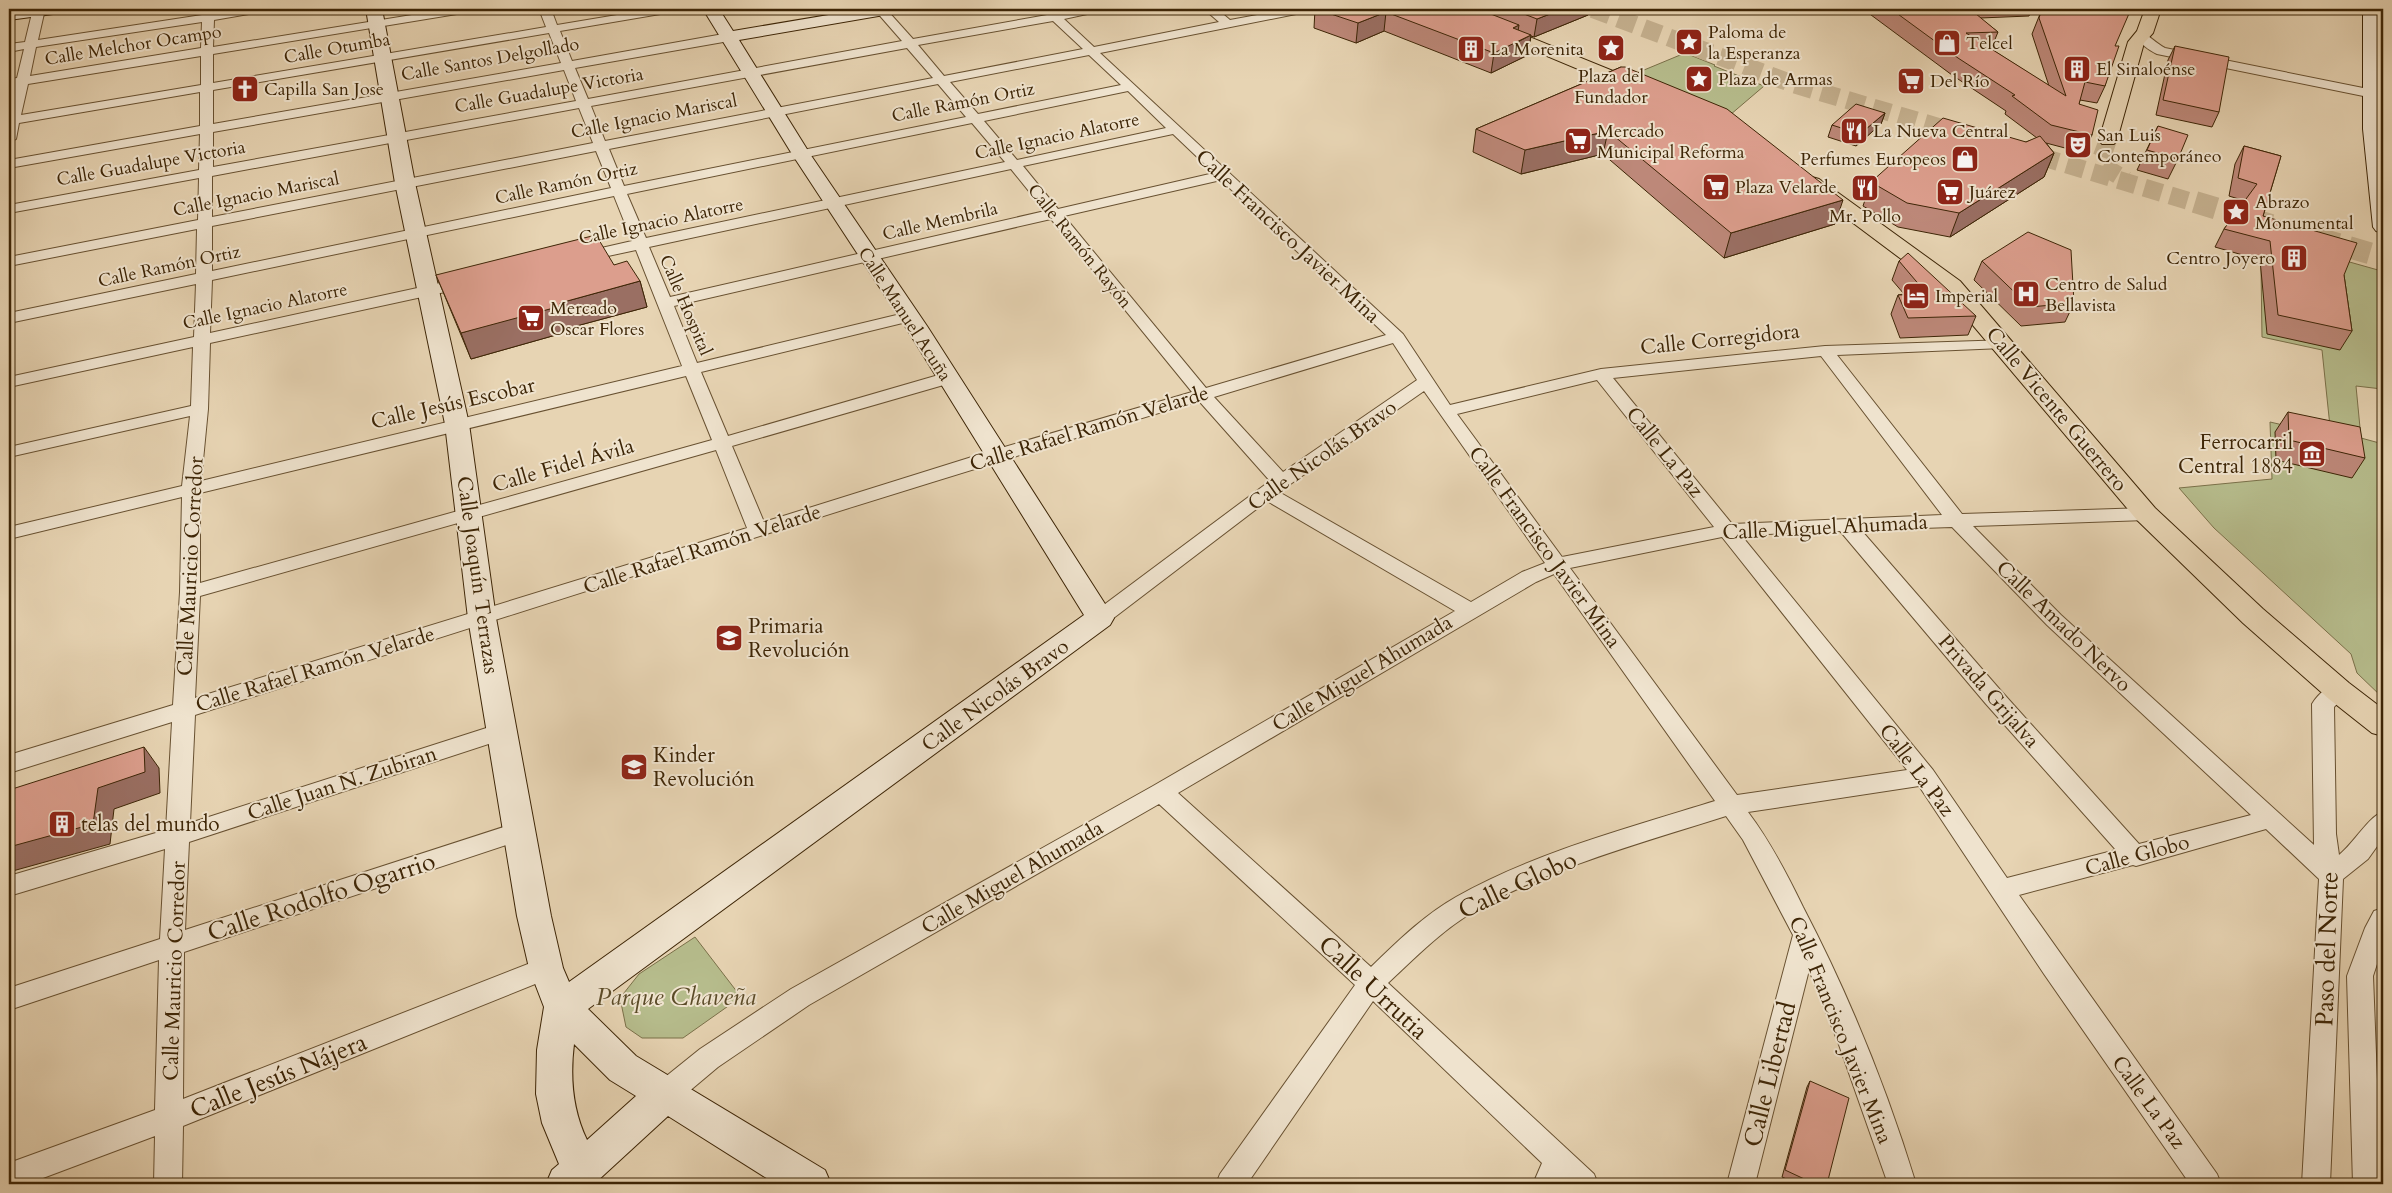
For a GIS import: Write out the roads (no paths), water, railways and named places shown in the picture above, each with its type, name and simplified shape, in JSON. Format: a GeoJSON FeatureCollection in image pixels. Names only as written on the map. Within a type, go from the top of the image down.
{"type":"FeatureCollection","features":[{"type":"Feature","properties":{"kind":"main road","name":"Calle Manuel Acuña"},"geometry":{"type":"LineString","coordinates":[[711,9],[801,154],[909,317],[1100,618]]}},
{"type":"Feature","properties":{"kind":"main road","name":"Calle Santos Delgollado"},"geometry":{"type":"LineString","coordinates":[[729,37],[884,9]]}},
{"type":"Feature","properties":{"kind":"main road"},"geometry":{"type":"LineString","coordinates":[[1433,9],[1474,20],[1658,96]]}},
{"type":"Feature","properties":{"kind":"main road"},"geometry":{"type":"LineString","coordinates":[[2108,140],[2136,42],[2142,36],[2154,9]]}},
{"type":"Feature","properties":{"kind":"main road"},"geometry":{"type":"LineString","coordinates":[[2370,9],[2377,95],[2376,180],[2383,227]]}},
{"type":"Feature","properties":{"kind":"main road"},"geometry":{"type":"LineString","coordinates":[[9,16],[44,10]]}},
{"type":"Feature","properties":{"kind":"main road","name":"Calle Joaquín Terrazas"},"geometry":{"type":"LineString","coordinates":[[376,16],[405,183],[457,424],[482,618],[534,916],[546,968],[562,1007],[623,1068],[811,1184]]}},
{"type":"Feature","properties":{"kind":"main road","name":"Calle Vicente Guerrero"},"geometry":{"type":"LineString","coordinates":[[1800,174],[1952,286],[2146,514],[2253,616],[2339,691],[2383,725]]}},
{"type":"Feature","properties":{"kind":"main road","name":"Calle Nicolás Bravo"},"geometry":{"type":"LineString","coordinates":[[562,1007],[1100,618]]}},
{"type":"Feature","properties":{"kind":"main road"},"geometry":{"type":"LineString","coordinates":[[562,1007],[554,1049],[554,1091],[574,1177],[664,1095]]}},
{"type":"Feature","properties":{"kind":"street"},"geometry":{"type":"LineString","coordinates":[[9,48],[208,13],[261,9]]}},
{"type":"Feature","properties":{"kind":"street","name":"Calle Melchor Ocampo"},"geometry":{"type":"LineString","coordinates":[[9,83],[207,51],[376,16],[469,9]]}},
{"type":"Feature","properties":{"kind":"street","name":"Calle Hospital"},"geometry":{"type":"LineString","coordinates":[[545,9],[758,532]]}},
{"type":"Feature","properties":{"kind":"street","name":"Calle Otumba"},"geometry":{"type":"LineString","coordinates":[[11,121],[672,9]]}},
{"type":"Feature","properties":{"kind":"street","name":"Calle Ramón Rayón"},"geometry":{"type":"LineString","coordinates":[[884,9],[910,43],[1014,164],[1203,395],[1274,488],[1469,610]]}},
{"type":"Feature","properties":{"kind":"street","name":"Calle Guadalupe Victoria"},"geometry":{"type":"LineString","coordinates":[[9,208],[910,43],[1051,12],[1097,9]]}},
{"type":"Feature","properties":{"kind":"street"},"geometry":{"type":"LineString","coordinates":[[1210,9],[1228,24]]}},
{"type":"Feature","properties":{"kind":"street","name":"Calle Ignacio Mariscal"},"geometry":{"type":"LineString","coordinates":[[9,261],[1306,9]]}},
{"type":"Feature","properties":{"kind":"street"},"geometry":{"type":"LineString","coordinates":[[9,139],[11,121],[31,45],[44,10]]}},
{"type":"Feature","properties":{"kind":"street","name":"Calle Francisco Javier Mina"},"geometry":{"type":"LineString","coordinates":[[1051,12],[1397,337],[1446,411],[1732,805],[1778,882],[1805,935],[1857,1056],[1902,1184]]}},
{"type":"Feature","properties":{"kind":"street","name":"Calle Mauricio Corredor"},"geometry":{"type":"LineString","coordinates":[[168,1184],[172,944],[190,592],[191,489],[199,409],[204,278],[205,88],[208,13]]}},
{"type":"Feature","properties":{"kind":"street"},"geometry":{"type":"LineString","coordinates":[[2142,36],[2149,45],[2161,51],[2377,95]]}},
{"type":"Feature","properties":{"kind":"street","name":"Calle Santos Delgollado"},"geometry":{"type":"LineString","coordinates":[[9,164],[729,37]]}},
{"type":"Feature","properties":{"kind":"street","name":"Calle Ramón Ortiz"},"geometry":{"type":"LineString","coordinates":[[9,318],[619,190],[1131,87]]}},
{"type":"Feature","properties":{"kind":"street","name":"Calle Ignacio Alatorre"},"geometry":{"type":"LineString","coordinates":[[563,261],[1175,130]]}},
{"type":"Feature","properties":{"kind":"street","name":"Calle Membrila"},"geometry":{"type":"LineString","coordinates":[[665,303],[1223,175]]}},
{"type":"Feature","properties":{"kind":"street","name":"Calle Ignacio Alatorre"},"geometry":{"type":"LineString","coordinates":[[9,382],[486,278]]}},
{"type":"Feature","properties":{"kind":"street","name":"Calle Jesús Escobar"},"geometry":{"type":"LineString","coordinates":[[9,533],[909,317]]}},
{"type":"Feature","properties":{"kind":"street","name":"Calle Rafael Ramón Velarde"},"geometry":{"type":"LineString","coordinates":[[9,764],[758,532],[997,455],[1397,337]]}},
{"type":"Feature","properties":{"kind":"street","name":"Calle Corregidora"},"geometry":{"type":"LineString","coordinates":[[1446,411],[1601,374],[1825,351],[2003,344]]}},
{"type":"Feature","properties":{"kind":"street","name":"Calle Amado Nervo"},"geometry":{"type":"LineString","coordinates":[[1825,351],[1937,498],[1957,520],[2054,620],[2331,876]]}},
{"type":"Feature","properties":{"kind":"street","name":"Calle La Paz"},"geometry":{"type":"LineString","coordinates":[[1601,374],[1729,530],[1925,776],[2106,1041],[2208,1184]]}},
{"type":"Feature","properties":{"kind":"street","name":"Calle Fidel Ávila"},"geometry":{"type":"LineString","coordinates":[[190,592],[470,515],[948,378]]}},
{"type":"Feature","properties":{"kind":"street","name":"Calle Nicolás Bravo"},"geometry":{"type":"LineString","coordinates":[[1100,618],[1274,488],[1427,381]]}},
{"type":"Feature","properties":{"kind":"street"},"geometry":{"type":"LineString","coordinates":[[9,452],[199,409]]}},
{"type":"Feature","properties":{"kind":"street","name":"Calle Miguel Ahumada"},"geometry":{"type":"LineString","coordinates":[[664,1095],[710,1058],[800,998],[1161,792],[1469,610],[1528,577],[1558,565],[1729,530],[1845,524],[2146,514]]}},
{"type":"Feature","properties":{"kind":"street","name":"Privada Grijalva"},"geometry":{"type":"LineString","coordinates":[[1845,524],[1994,698],[2136,856]]}},
{"type":"Feature","properties":{"kind":"street","name":"Paso del Norte"},"geometry":{"type":"LineString","coordinates":[[2316,1184],[2331,876],[2324,834],[2323,704],[2339,691]]}},
{"type":"Feature","properties":{"kind":"street","name":"Calle Juan N. Zubiran"},"geometry":{"type":"LineString","coordinates":[[9,886],[178,836],[502,731]]}},
{"type":"Feature","properties":{"kind":"street","name":"Calle Globo"},"geometry":{"type":"LineString","coordinates":[[1230,1184],[1371,983],[1422,935],[1464,905],[1531,873],[1612,843],[1732,805],[1925,776]]}},
{"type":"Feature","properties":{"kind":"street","name":"Calle Urrutia"},"geometry":{"type":"LineString","coordinates":[[1161,792],[1371,983],[1552,1172],[1584,1184]]}},
{"type":"Feature","properties":{"kind":"street","name":"Calle Globo"},"geometry":{"type":"LineString","coordinates":[[2002,889],[2136,856],[2271,819]]}},
{"type":"Feature","properties":{"kind":"street"},"geometry":{"type":"LineString","coordinates":[[2331,876],[2360,852],[2383,821]]}},
{"type":"Feature","properties":{"kind":"street","name":"Calle Rodolfo Ogarrio"},"geometry":{"type":"LineString","coordinates":[[9,999],[519,831]]}},
{"type":"Feature","properties":{"kind":"street","name":"Paso del Norte"},"geometry":{"type":"LineString","coordinates":[[2367,1184],[2360,976],[2377,928],[2383,918]]}},
{"type":"Feature","properties":{"kind":"street","name":"Calle Libertad"},"geometry":{"type":"LineString","coordinates":[[1741,1184],[1805,935]]}},
{"type":"Feature","properties":{"kind":"street","name":"Calle Jesús Nájera"},"geometry":{"type":"LineString","coordinates":[[9,1177],[169,1118],[546,968]]}},
{"type":"Feature","properties":{"kind":"tunnel"},"geometry":{"type":"LineString","coordinates":[[1593,9],[1793,84],[1969,136]]}},
{"type":"Feature","properties":{"kind":"tunnel"},"geometry":{"type":"LineString","coordinates":[[2108,140],[2101,159],[2103,166],[2126,180]]}},
{"type":"Feature","properties":{"kind":"tunnel"},"geometry":{"type":"LineString","coordinates":[[2015,149],[2199,204]]}},
{"type":"Feature","properties":{"kind":"tunnel"},"geometry":{"type":"LineString","coordinates":[[2195,202],[2271,225]]}},
{"type":"Feature","properties":{"kind":"tunnel"},"geometry":{"type":"LineString","coordinates":[[2317,238],[2383,257]]}},
{"type":"Feature","properties":{"kind":"place","name":"Paloma de la Esperanza"},"geometry":{"type":"Point","coordinates":[1689,42]}},
{"type":"Feature","properties":{"kind":"place","name":"Telcel"},"geometry":{"type":"Point","coordinates":[1947,43]}},
{"type":"Feature","properties":{"kind":"place","name":"Plaza del Fundador"},"geometry":{"type":"Point","coordinates":[1611,48]}},
{"type":"Feature","properties":{"kind":"place","name":"La Morenita"},"geometry":{"type":"Point","coordinates":[1471,49]}},
{"type":"Feature","properties":{"kind":"place","name":"El Sinaloénse"},"geometry":{"type":"Point","coordinates":[2077,69]}},
{"type":"Feature","properties":{"kind":"place","name":"Plaza de Armas"},"geometry":{"type":"Point","coordinates":[1699,79]}},
{"type":"Feature","properties":{"kind":"place","name":"Del Río"},"geometry":{"type":"Point","coordinates":[1911,81]}},
{"type":"Feature","properties":{"kind":"place","name":"Capilla San Jose"},"geometry":{"type":"Point","coordinates":[245,89]}},
{"type":"Feature","properties":{"kind":"place","name":"La Nueva Central"},"geometry":{"type":"Point","coordinates":[1854,131]}},
{"type":"Feature","properties":{"kind":"place","name":"Mercado Municipal Reforma"},"geometry":{"type":"Point","coordinates":[1578,141]}},
{"type":"Feature","properties":{"kind":"place","name":"San Luis Contemporáneo"},"geometry":{"type":"Point","coordinates":[2078,145]}},
{"type":"Feature","properties":{"kind":"place","name":"Perfumes Europeos"},"geometry":{"type":"Point","coordinates":[1965,159]}},
{"type":"Feature","properties":{"kind":"place","name":"Plaza Velarde"},"geometry":{"type":"Point","coordinates":[1716,187]}},
{"type":"Feature","properties":{"kind":"place","name":"Mr. Pollo"},"geometry":{"type":"Point","coordinates":[1865,188]}},
{"type":"Feature","properties":{"kind":"place","name":"Juárez"},"geometry":{"type":"Point","coordinates":[1950,192]}},
{"type":"Feature","properties":{"kind":"place","name":"Abrazo Monumental"},"geometry":{"type":"Point","coordinates":[2236,212]}},
{"type":"Feature","properties":{"kind":"place","name":"Centro Joyero"},"geometry":{"type":"Point","coordinates":[2294,258]}},
{"type":"Feature","properties":{"kind":"place","name":"Centro de Salud Bellavista"},"geometry":{"type":"Point","coordinates":[2026,294]}},
{"type":"Feature","properties":{"kind":"place","name":"Imperial"},"geometry":{"type":"Point","coordinates":[1916,296]}},
{"type":"Feature","properties":{"kind":"place","name":"Mercado Oscar Flores"},"geometry":{"type":"Point","coordinates":[531,318]}},
{"type":"Feature","properties":{"kind":"place","name":"Ferrocarril Central 1884"},"geometry":{"type":"Point","coordinates":[2312,454]}},
{"type":"Feature","properties":{"kind":"place","name":"Primaria Revolución"},"geometry":{"type":"Point","coordinates":[729,638]}},
{"type":"Feature","properties":{"kind":"place","name":"Kinder Revolución"},"geometry":{"type":"Point","coordinates":[634,767]}},
{"type":"Feature","properties":{"kind":"place","name":"telas del mundo"},"geometry":{"type":"Point","coordinates":[62,824]}},
{"type":"Feature","properties":{"kind":"park label","name":"Parque Chaveña"},"geometry":{"type":"Point","coordinates":[676,996]}}]}
